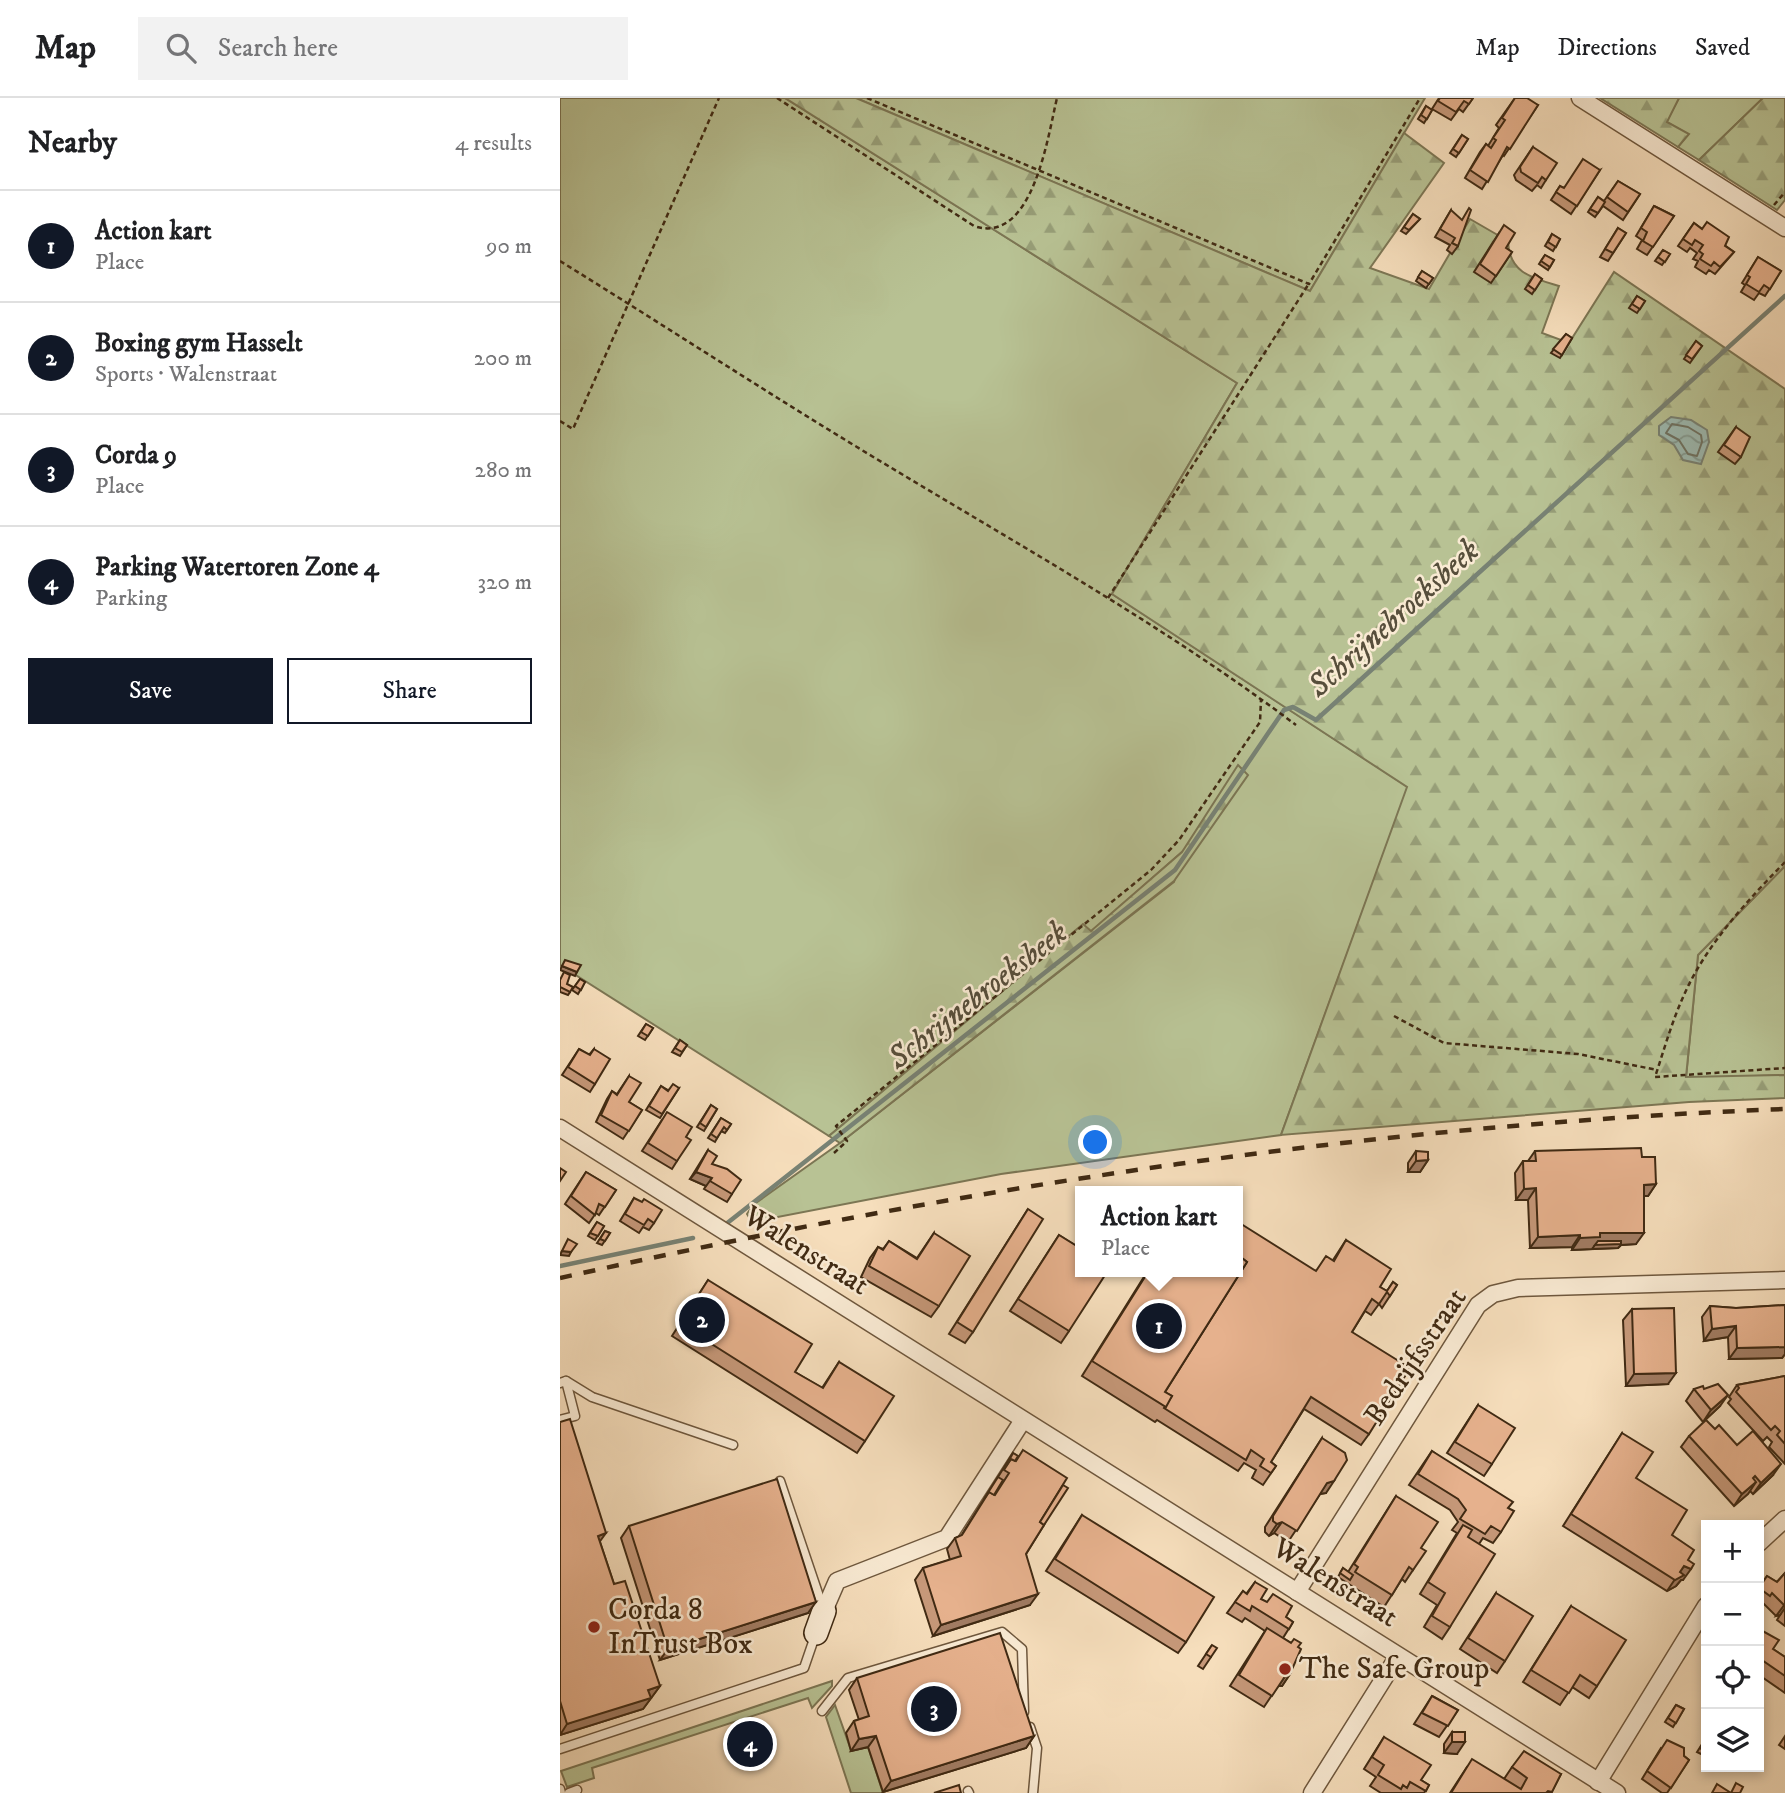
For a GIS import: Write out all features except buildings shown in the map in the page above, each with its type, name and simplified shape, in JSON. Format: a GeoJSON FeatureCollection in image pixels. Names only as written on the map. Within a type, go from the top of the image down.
{"type":"FeatureCollection","features":[{"type":"Feature","properties":{"kind":"street"},"geometry":{"type":"LineString","coordinates":[[1580,98],[1785,228]]}},
{"type":"Feature","properties":{"kind":"street","name":"Walenstraat"},"geometry":{"type":"LineString","coordinates":[[560,1128],[1617,1793]]}},
{"type":"Feature","properties":{"kind":"street","name":"Bedrijfsstraat"},"geometry":{"type":"LineString","coordinates":[[1297,1592],[1478,1306],[1493,1294],[1518,1288],[1785,1280]]}},
{"type":"Feature","properties":{"kind":"street"},"geometry":{"type":"LineString","coordinates":[[820,1622],[837,1581],[947,1538],[1023,1420]]}},
{"type":"Feature","properties":{"kind":"street"},"geometry":{"type":"LineString","coordinates":[[1764,1538],[1785,1519]]}},
{"type":"Feature","properties":{"kind":"street"},"geometry":{"type":"LineString","coordinates":[[1598,1782],[1701,1614]]}},
{"type":"Feature","properties":{"kind":"street"},"geometry":{"type":"LineString","coordinates":[[1312,1793],[1398,1656]]}},
{"type":"Feature","properties":{"kind":"lane"},"geometry":{"type":"LineString","coordinates":[[560,1420],[575,1416],[563,1382]]}},
{"type":"Feature","properties":{"kind":"lane"},"geometry":{"type":"LineString","coordinates":[[563,1382],[592,1397],[733,1445]]}},
{"type":"Feature","properties":{"kind":"lane"},"geometry":{"type":"LineString","coordinates":[[560,1749],[804,1668],[820,1622],[815,1584],[780,1481]]}},
{"type":"Feature","properties":{"kind":"lane"},"geometry":{"type":"LineString","coordinates":[[815,1584],[837,1581]]}},
{"type":"Feature","properties":{"kind":"lane"},"geometry":{"type":"LineString","coordinates":[[822,1711],[848,1678],[1002,1632],[1022,1648],[1023,1706],[1037,1748],[1032,1793]]}},
{"type":"Feature","properties":{"kind":"path"},"geometry":{"type":"LineString","coordinates":[[560,421],[573,429],[719,98]]}},
{"type":"Feature","properties":{"kind":"path"},"geometry":{"type":"LineString","coordinates":[[777,98],[978,228],[997,227],[1010,218],[1032,191],[1057,98]]}},
{"type":"Feature","properties":{"kind":"path"},"geometry":{"type":"LineString","coordinates":[[867,98],[1309,284]]}},
{"type":"Feature","properties":{"kind":"path"},"geometry":{"type":"LineString","coordinates":[[1108,598],[1309,284],[1420,98]]}},
{"type":"Feature","properties":{"kind":"path"},"geometry":{"type":"LineString","coordinates":[[560,261],[861,450],[1108,598],[1261,698],[1296,725]]}},
{"type":"Feature","properties":{"kind":"path"},"geometry":{"type":"LineString","coordinates":[[834,1153],[847,1141],[835,1126],[1151,870],[1179,840],[1260,722],[1261,698]]}},
{"type":"Feature","properties":{"kind":"path"},"geometry":{"type":"LineString","coordinates":[[1785,862],[1755,893],[1712,947],[1684,994],[1655,1077],[1785,1068]]}},
{"type":"Feature","properties":{"kind":"path"},"geometry":{"type":"LineString","coordinates":[[1394,1016],[1444,1043],[1578,1054],[1657,1070]]}},
{"type":"Feature","properties":{"kind":"green space"},"geometry":{"type":"Polygon","coordinates":[[[560,98],[785,98],[1237,383],[1112,594],[1408,787],[1281,1135],[1001,1174],[752,1222],[747,1214],[753,1205],[840,1143],[1174,882],[1182,852],[1091,932],[1083,925],[829,1136],[560,965],[560,98]]]}},
{"type":"Feature","properties":{"kind":"green space"},"geometry":{"type":"Polygon","coordinates":[[[785,98],[856,98],[1310,291],[1404,133],[1444,163],[1370,268],[1429,289],[1470,219],[1508,241],[1509,252],[1517,267],[1531,277],[1559,286],[1542,333],[1569,343],[1614,272],[1785,389],[1785,866],[1698,955],[1686,1077],[1785,1075],[1785,1098],[1689,1102],[1281,1135],[1407,787],[1112,594],[1237,383],[785,98]]]}},
{"type":"Feature","properties":{"kind":"green space"},"geometry":{"type":"Polygon","coordinates":[[[856,98],[1425,98],[1310,291],[856,98]]]}},
{"type":"Feature","properties":{"kind":"green space"},"geometry":{"type":"Polygon","coordinates":[[[1600,98],[1679,98],[1667,122],[1689,134],[1678,147],[1600,98]]]}},
{"type":"Feature","properties":{"kind":"green space"},"geometry":{"type":"Polygon","coordinates":[[[1679,98],[1763,98],[1699,160],[1678,147],[1688,134],[1666,122],[1679,98]]]}},
{"type":"Feature","properties":{"kind":"green space"},"geometry":{"type":"Polygon","coordinates":[[[1763,98],[1785,98],[1785,200],[1777,210],[1699,160],[1763,98]]]}},
{"type":"Feature","properties":{"kind":"green space"},"geometry":{"type":"Polygon","coordinates":[[[1238,765],[1248,775],[1174,881],[840,1143],[829,1136],[1083,924],[1091,931],[1182,852],[1238,765]]]}},
{"type":"Feature","properties":{"kind":"green space"},"geometry":{"type":"Polygon","coordinates":[[[1785,866],[1785,1075],[1686,1078],[1698,955],[1785,866]]]}},
{"type":"Feature","properties":{"kind":"green space"},"geometry":{"type":"Polygon","coordinates":[[[832,1681],[832,1686],[812,1708],[808,1698],[592,1768],[594,1778],[567,1787],[561,1771],[832,1681]]]}},
{"type":"Feature","properties":{"kind":"green space"},"geometry":{"type":"Polygon","coordinates":[[[835,1705],[851,1750],[868,1747],[883,1793],[851,1793],[826,1717],[835,1705]]]}},
{"type":"Feature","properties":{"kind":"water"},"geometry":{"type":"Polygon","coordinates":[[[1671,417],[1691,420],[1707,430],[1709,442],[1701,464],[1683,460],[1674,445],[1659,435],[1659,426],[1671,417]]]}},
{"type":"Feature","properties":{"kind":"waterway","name":"Schrijnebroeksbeek"},"geometry":{"type":"LineString","coordinates":[[726,1224],[1175,870],[1284,710],[1293,707],[1316,720],[1785,296]]}},
{"type":"Feature","properties":{"kind":"waterway","name":"Schrijnebroeksbeek"},"geometry":{"type":"LineString","coordinates":[[560,1266],[693,1238]]}},
{"type":"Feature","properties":{"kind":"railway"},"geometry":{"type":"LineString","coordinates":[[560,1278],[864,1215],[1168,1165],[1474,1129],[1785,1109]]}},
{"type":"Feature","properties":{"kind":"place","name":"Boxing gym Hasselt"},"geometry":{"type":"Point","coordinates":[702,1320]}},
{"type":"Feature","properties":{"kind":"place","name":"Action kart"},"geometry":{"type":"Point","coordinates":[1159,1326]}},
{"type":"Feature","properties":{"kind":"place","name":"Corda 8 InTrust Box"},"geometry":{"type":"Point","coordinates":[594,1627]}},
{"type":"Feature","properties":{"kind":"place","name":"The Safe Group"},"geometry":{"type":"Point","coordinates":[1285,1669]}},
{"type":"Feature","properties":{"kind":"place","name":"Corda 9"},"geometry":{"type":"Point","coordinates":[934,1709]}},
{"type":"Feature","properties":{"kind":"place","name":"Parking Watertoren Zone 4"},"geometry":{"type":"Point","coordinates":[750,1744]}}]}
